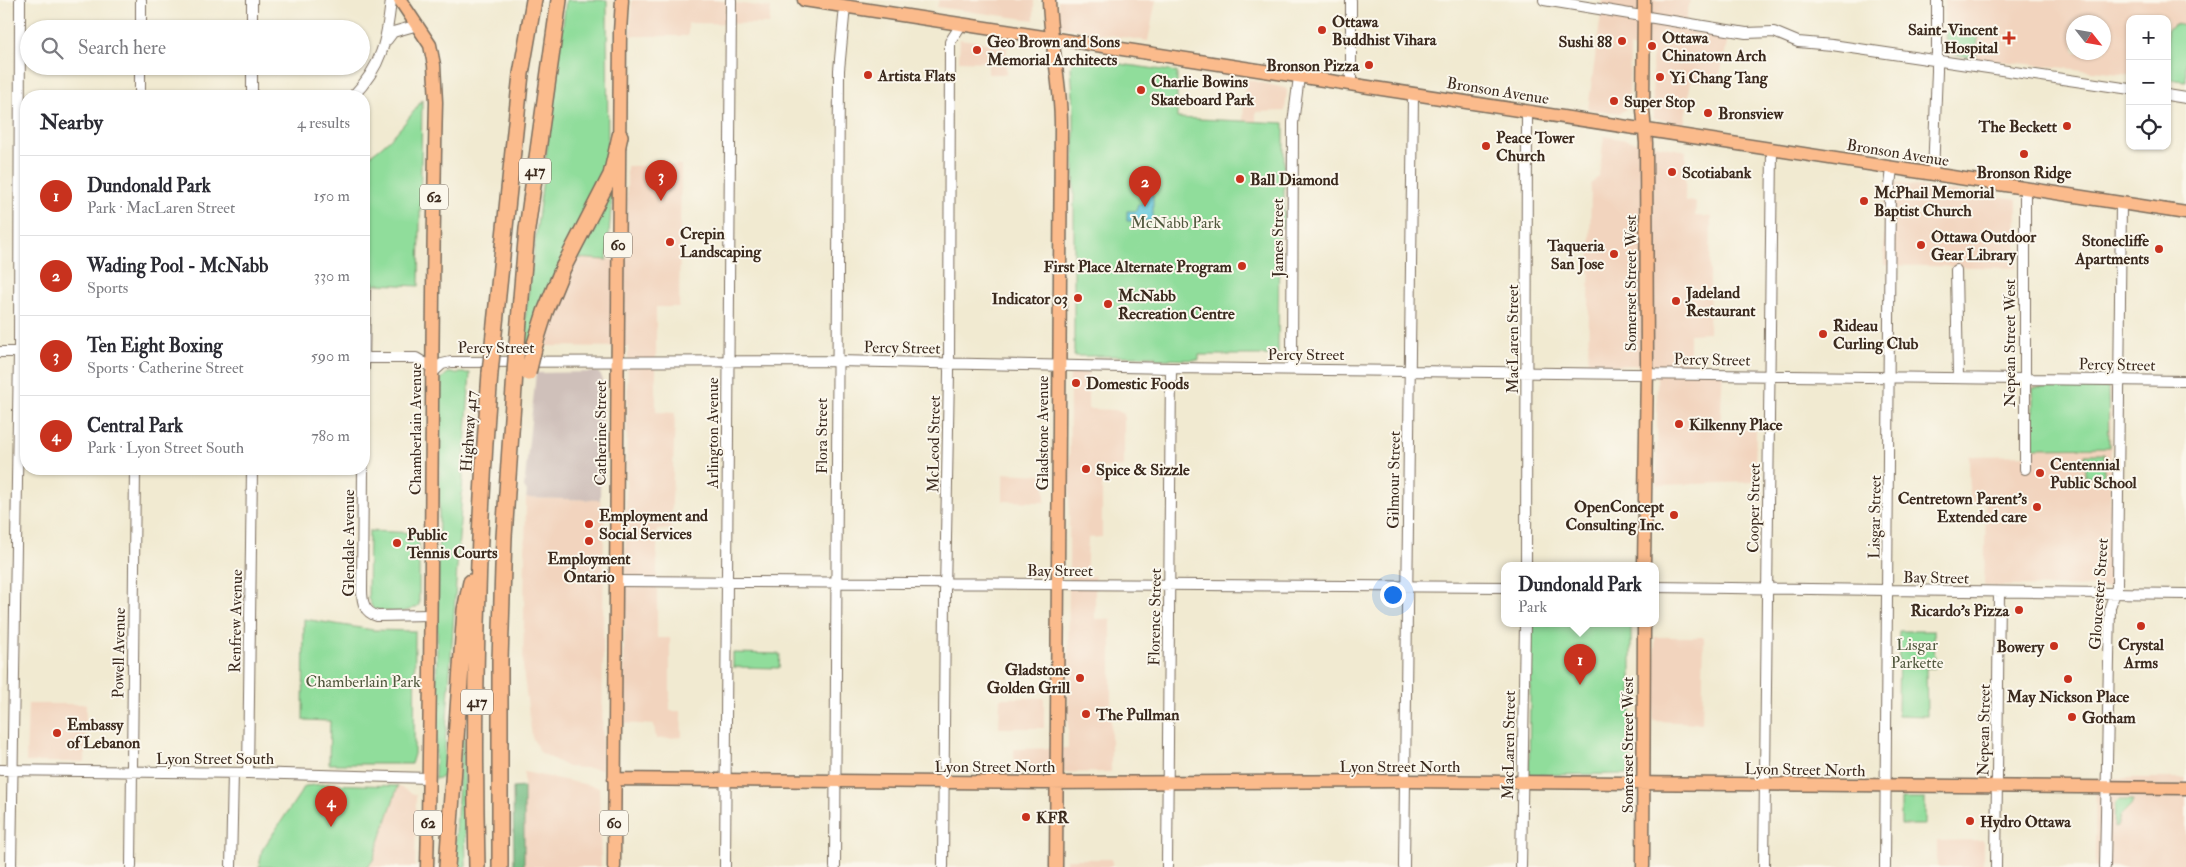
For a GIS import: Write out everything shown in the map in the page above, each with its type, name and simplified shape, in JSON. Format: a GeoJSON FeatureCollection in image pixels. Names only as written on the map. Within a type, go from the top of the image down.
{"type":"FeatureCollection","features":[{"type":"Feature","properties":{"kind":"highway","name":"Highway 417"},"geometry":{"type":"LineString","coordinates":[[477,867],[476,751],[482,477],[490,373],[522,74],[534,0]]}},
{"type":"Feature","properties":{"kind":"highway","name":"417"},"geometry":{"type":"LineString","coordinates":[[500,867],[500,660],[504,537],[511,448],[522,373],[517,344],[527,229],[559,0]]}},
{"type":"Feature","properties":{"kind":"highway"},"geometry":{"type":"LineString","coordinates":[[522,373],[536,344],[544,312],[559,276],[612,175],[620,136]]}},
{"type":"Feature","properties":{"kind":"highway"},"geometry":{"type":"LineString","coordinates":[[447,867],[465,610],[480,536]]}},
{"type":"Feature","properties":{"kind":"main road","name":"Chamberlain Avenue"},"geometry":{"type":"LineString","coordinates":[[400,0],[430,45],[433,55],[436,102],[431,370],[427,867]]}},
{"type":"Feature","properties":{"kind":"main road","name":"Catherine Street"},"geometry":{"type":"LineString","coordinates":[[614,867],[620,32],[622,0]]}},
{"type":"Feature","properties":{"kind":"main road","name":"Bronson Avenue"},"geometry":{"type":"LineString","coordinates":[[804,0],[2186,213]]}},
{"type":"Feature","properties":{"kind":"main road","name":"Gladstone Avenue"},"geometry":{"type":"LineString","coordinates":[[1049,0],[1050,38],[1061,116],[1056,867]]}},
{"type":"Feature","properties":{"kind":"main road","name":"Somerset Street West"},"geometry":{"type":"LineString","coordinates":[[1644,0],[1643,110],[1646,130],[1647,373],[1644,562]]}},
{"type":"Feature","properties":{"kind":"main road","name":"Somerset Street West"},"geometry":{"type":"LineString","coordinates":[[1642,867],[1644,627]]}},
{"type":"Feature","properties":{"kind":"main road","name":"Lyon Street North"},"geometry":{"type":"LineString","coordinates":[[614,779],[943,782],[1405,781],[2186,788]]}},
{"type":"Feature","properties":{"kind":"street"},"geometry":{"type":"LineString","coordinates":[[20,0],[20,20]]}},
{"type":"Feature","properties":{"kind":"street"},"geometry":{"type":"LineString","coordinates":[[141,0],[141,20]]}},
{"type":"Feature","properties":{"kind":"street"},"geometry":{"type":"LineString","coordinates":[[252,0],[252,20]]}},
{"type":"Feature","properties":{"kind":"street"},"geometry":{"type":"LineString","coordinates":[[370,74],[386,40],[391,0]]}},
{"type":"Feature","properties":{"kind":"street","name":"Arlington Avenue"},"geometry":{"type":"LineString","coordinates":[[725,867],[729,63],[731,0]]}},
{"type":"Feature","properties":{"kind":"street"},"geometry":{"type":"LineString","coordinates":[[1350,84],[1351,0]]}},
{"type":"Feature","properties":{"kind":"street"},"geometry":{"type":"LineString","coordinates":[[1544,0],[1733,29],[1746,33],[1778,33],[1798,42],[1832,45],[2126,88]]}},
{"type":"Feature","properties":{"kind":"street"},"geometry":{"type":"LineString","coordinates":[[1933,174],[1938,60],[1937,0]]}},
{"type":"Feature","properties":{"kind":"street","name":"Flora Street"},"geometry":{"type":"LineString","coordinates":[[835,867],[839,70],[845,6]]}},
{"type":"Feature","properties":{"kind":"street"},"geometry":{"type":"LineString","coordinates":[[386,40],[393,32],[418,25]]}},
{"type":"Feature","properties":{"kind":"street","name":"McLeod Street"},"geometry":{"type":"LineString","coordinates":[[943,867],[950,42],[961,25]]}},
{"type":"Feature","properties":{"kind":"street"},"geometry":{"type":"LineString","coordinates":[[20,75],[21,90]]}},
{"type":"Feature","properties":{"kind":"street"},"geometry":{"type":"LineString","coordinates":[[140,75],[140,90]]}},
{"type":"Feature","properties":{"kind":"street"},"geometry":{"type":"LineString","coordinates":[[252,75],[252,90]]}},
{"type":"Feature","properties":{"kind":"street"},"geometry":{"type":"LineString","coordinates":[[358,90],[369,75]]}},
{"type":"Feature","properties":{"kind":"street","name":"James Street"},"geometry":{"type":"LineString","coordinates":[[1292,369],[1293,123],[1299,77]]}},
{"type":"Feature","properties":{"kind":"street","name":"Gilmour Street"},"geometry":{"type":"LineString","coordinates":[[1404,867],[1413,94]]}},
{"type":"Feature","properties":{"kind":"street"},"geometry":{"type":"LineString","coordinates":[[2171,96],[2186,98]]}},
{"type":"Feature","properties":{"kind":"street","name":"MacLaren Street"},"geometry":{"type":"LineString","coordinates":[[1526,562],[1527,111]]}},
{"type":"Feature","properties":{"kind":"street","name":"Cooper Street"},"geometry":{"type":"LineString","coordinates":[[1764,867],[1772,149]]}},
{"type":"Feature","properties":{"kind":"street","name":"Lisgar Street"},"geometry":{"type":"LineString","coordinates":[[1885,867],[1890,186],[1892,168]]}},
{"type":"Feature","properties":{"kind":"street","name":"Nepean Street West"},"geometry":{"type":"LineString","coordinates":[[2024,469],[2025,188]]}},
{"type":"Feature","properties":{"kind":"street","name":"Gloucester Street"},"geometry":{"type":"LineString","coordinates":[[2105,867],[2110,607],[2117,587],[2121,203]]}},
{"type":"Feature","properties":{"kind":"street"},"geometry":{"type":"LineString","coordinates":[[1956,270],[1958,377]]}},
{"type":"Feature","properties":{"kind":"street"},"geometry":{"type":"LineString","coordinates":[[0,352],[20,352]]}},
{"type":"Feature","properties":{"kind":"street"},"geometry":{"type":"LineString","coordinates":[[406,358],[416,353],[432,352]]}},
{"type":"Feature","properties":{"kind":"street"},"geometry":{"type":"LineString","coordinates":[[370,358],[416,358],[431,370]]}},
{"type":"Feature","properties":{"kind":"street","name":"Percy Street"},"geometry":{"type":"LineString","coordinates":[[431,370],[451,362],[617,358],[728,362],[837,361],[1059,364],[1171,368],[1410,369],[2186,381]]}},
{"type":"Feature","properties":{"kind":"street","name":"Florence Street"},"geometry":{"type":"LineString","coordinates":[[1167,867],[1171,368]]}},
{"type":"Feature","properties":{"kind":"street"},"geometry":{"type":"LineString","coordinates":[[11,867],[20,436]]}},
{"type":"Feature","properties":{"kind":"street","name":"Powell Avenue"},"geometry":{"type":"LineString","coordinates":[[131,867],[135,475]]}},
{"type":"Feature","properties":{"kind":"street","name":"Renfrew Avenue"},"geometry":{"type":"LineString","coordinates":[[248,773],[252,475]]}},
{"type":"Feature","properties":{"kind":"street","name":"Glendale Avenue"},"geometry":{"type":"LineString","coordinates":[[363,475],[362,595],[364,606],[369,613],[376,616],[430,615]]}},
{"type":"Feature","properties":{"kind":"street","name":"Bay Street"},"geometry":{"type":"LineString","coordinates":[[615,582],[1501,587]]}},
{"type":"Feature","properties":{"kind":"street","name":"Bay Street"},"geometry":{"type":"LineString","coordinates":[[1659,588],[2186,594]]}},
{"type":"Feature","properties":{"kind":"street","name":"Nepean Street"},"geometry":{"type":"LineString","coordinates":[[1996,867],[1999,593]]}},
{"type":"Feature","properties":{"kind":"street","name":"MacLaren Street"},"geometry":{"type":"LineString","coordinates":[[1521,867],[1525,627]]}},
{"type":"Feature","properties":{"kind":"street","name":"Lyon Street South"},"geometry":{"type":"LineString","coordinates":[[0,770],[248,773],[429,778]]}},
{"type":"Feature","properties":{"kind":"street"},"geometry":{"type":"LineString","coordinates":[[231,867],[233,773]]}},
{"type":"Feature","properties":{"kind":"shaded area"},"geometry":{"type":"Polygon","coordinates":[[[632,0],[714,0],[771,8],[769,24],[688,23],[688,36],[630,36],[632,0]]]}},
{"type":"Feature","properties":{"kind":"shaded area"},"geometry":{"type":"Polygon","coordinates":[[[939,0],[1034,0],[1034,20],[937,7],[939,0]]]}},
{"type":"Feature","properties":{"kind":"shaded area"},"geometry":{"type":"Polygon","coordinates":[[[1058,0],[1156,0],[1148,41],[1058,27],[1058,0]]]}},
{"type":"Feature","properties":{"kind":"shaded area"},"geometry":{"type":"Polygon","coordinates":[[[1603,0],[1690,0],[1684,30],[1728,39],[1718,83],[1691,81],[1684,124],[1653,118],[1652,49],[1630,47],[1629,105],[1625,110],[1619,113],[1588,109],[1603,0]]]}},
{"type":"Feature","properties":{"kind":"shaded area","name":"Saint-Vincent Hospital"},"geometry":{"type":"Polygon","coordinates":[[[1944,0],[2186,0],[2186,81],[2171,79],[2171,15],[2126,15],[2126,75],[1945,55],[1944,0]]]}},
{"type":"Feature","properties":{"kind":"shaded area"},"geometry":{"type":"Polygon","coordinates":[[[960,39],[1007,46],[1006,74],[988,74],[988,62],[959,61],[960,39]]]}},
{"type":"Feature","properties":{"kind":"shaded area"},"geometry":{"type":"Polygon","coordinates":[[[1245,79],[1285,88],[1287,90],[1285,111],[1256,112],[1256,122],[1243,122],[1245,79]]]}},
{"type":"Feature","properties":{"kind":"shaded area"},"geometry":{"type":"Polygon","coordinates":[[[1604,136],[1686,151],[1685,201],[1696,202],[1695,216],[1711,217],[1709,333],[1690,334],[1690,367],[1723,367],[1720,428],[1756,430],[1755,482],[1657,485],[1657,365],[1588,366],[1591,184],[1599,176],[1604,136]]]}},
{"type":"Feature","properties":{"kind":"shaded area"},"geometry":{"type":"Polygon","coordinates":[[[681,165],[679,307],[656,307],[656,412],[675,413],[671,529],[657,530],[657,638],[670,638],[670,711],[681,711],[682,737],[656,739],[654,725],[623,723],[628,347],[546,346],[555,311],[575,258],[627,260],[627,166],[681,165]]]}},
{"type":"Feature","properties":{"kind":"shaded area"},"geometry":{"type":"Polygon","coordinates":[[[1885,182],[2017,199],[2016,268],[1884,265],[1885,182]]]}},
{"type":"Feature","properties":{"kind":"shaded area"},"geometry":{"type":"Polygon","coordinates":[[[1070,371],[1088,372],[1088,409],[1116,410],[1124,414],[1124,467],[1102,468],[1102,537],[1088,538],[1086,577],[1095,576],[1095,619],[1111,619],[1111,772],[1014,773],[1014,749],[1068,748],[1070,371]]]}},
{"type":"Feature","properties":{"kind":"shaded area"},"geometry":{"type":"Polygon","coordinates":[[[598,372],[602,377],[600,500],[526,498],[527,491],[524,488],[536,373],[598,372]]]}},
{"type":"Feature","properties":{"kind":"shaded area","name":"Centennial Public School"},"geometry":{"type":"Polygon","coordinates":[[[2031,386],[2111,386],[2110,587],[1984,586],[1986,503],[1970,502],[1969,456],[2031,455],[2031,386]]]}},
{"type":"Feature","properties":{"kind":"shaded area"},"geometry":{"type":"Polygon","coordinates":[[[1003,473],[1045,475],[1045,502],[1003,501],[1003,473]]]}},
{"type":"Feature","properties":{"kind":"shaded area"},"geometry":{"type":"Polygon","coordinates":[[[526,498],[600,500],[604,514],[602,769],[568,767],[540,752],[532,737],[523,670],[526,498]]]}},
{"type":"Feature","properties":{"kind":"shaded area"},"geometry":{"type":"Polygon","coordinates":[[[1655,637],[1704,637],[1702,723],[1653,721],[1655,637]]]}},
{"type":"Feature","properties":{"kind":"shaded area"},"geometry":{"type":"Polygon","coordinates":[[[1000,698],[1044,698],[1044,728],[999,728],[1000,698]]]}},
{"type":"Feature","properties":{"kind":"shaded area","name":"Embassy of Lebanon"},"geometry":{"type":"Polygon","coordinates":[[[28,704],[86,704],[85,762],[26,762],[28,704]]]}},
{"type":"Feature","properties":{"kind":"shaded area"},"geometry":{"type":"Polygon","coordinates":[[[524,772],[599,787],[601,867],[524,867],[524,772]]]}},
{"type":"Feature","properties":{"kind":"shaded area"},"geometry":{"type":"Polygon","coordinates":[[[2096,778],[2186,778],[2186,867],[2095,867],[2096,778]]]}},
{"type":"Feature","properties":{"kind":"shaded area"},"geometry":{"type":"Polygon","coordinates":[[[398,786],[416,795],[415,867],[370,867],[398,786]]]}},
{"type":"Feature","properties":{"kind":"shaded area"},"geometry":{"type":"Polygon","coordinates":[[[1983,840],[1983,867],[1937,867],[1937,841],[1983,840]]]}},
{"type":"Feature","properties":{"kind":"shaded area"},"geometry":{"type":"Polygon","coordinates":[[[1067,859],[1112,859],[1112,867],[1067,867],[1067,859]]]}},
{"type":"Feature","properties":{"kind":"green space"},"geometry":{"type":"Polygon","coordinates":[[[566,0],[607,0],[608,178],[532,344],[522,343],[566,0]]]}},
{"type":"Feature","properties":{"kind":"green space"},"geometry":{"type":"Polygon","coordinates":[[[2175,24],[2186,26],[2186,81],[2171,79],[2171,26],[2175,24]]]}},
{"type":"Feature","properties":{"kind":"green space"},"geometry":{"type":"Polygon","coordinates":[[[1945,29],[1968,32],[1968,34],[1979,34],[1975,58],[1946,53],[1945,29]]]}},
{"type":"Feature","properties":{"kind":"green space","name":"McNabb Park"},"geometry":{"type":"Polygon","coordinates":[[[1078,58],[1177,72],[1177,118],[1284,123],[1284,227],[1279,227],[1278,355],[1199,355],[1199,360],[1155,359],[1155,356],[1074,356],[1074,111],[1071,67],[1078,58]]]}},
{"type":"Feature","properties":{"kind":"green space"},"geometry":{"type":"Polygon","coordinates":[[[422,100],[419,286],[377,284],[370,286],[370,155],[396,133],[422,100]]]}},
{"type":"Feature","properties":{"kind":"green space"},"geometry":{"type":"Polygon","coordinates":[[[613,184],[607,260],[575,258],[613,184]]]}},
{"type":"Feature","properties":{"kind":"green space"},"geometry":{"type":"Polygon","coordinates":[[[448,373],[470,373],[443,777],[435,779],[441,379],[448,373]]]}},
{"type":"Feature","properties":{"kind":"green space"},"geometry":{"type":"Polygon","coordinates":[[[2108,387],[2109,447],[2033,448],[2033,388],[2108,387]]]}},
{"type":"Feature","properties":{"kind":"green space"},"geometry":{"type":"Polygon","coordinates":[[[2085,454],[2104,454],[2104,477],[2085,477],[2085,454]]]}},
{"type":"Feature","properties":{"kind":"green space"},"geometry":{"type":"Polygon","coordinates":[[[369,531],[419,533],[419,605],[403,611],[391,612],[373,609],[368,598],[369,531]]]}},
{"type":"Feature","properties":{"kind":"green space","name":"Chamberlain Park"},"geometry":{"type":"Polygon","coordinates":[[[304,619],[373,630],[415,631],[414,754],[411,764],[329,764],[330,721],[303,720],[304,619]]]}},
{"type":"Feature","properties":{"kind":"green space"},"geometry":{"type":"Polygon","coordinates":[[[1531,627],[1631,627],[1631,764],[1628,774],[1531,775],[1529,772],[1531,627]]]}},
{"type":"Feature","properties":{"kind":"green space","name":"Lisgar Parkette"},"geometry":{"type":"Polygon","coordinates":[[[1899,631],[1934,631],[1935,668],[1926,668],[1927,716],[1898,715],[1899,631]]]}},
{"type":"Feature","properties":{"kind":"green space"},"geometry":{"type":"Polygon","coordinates":[[[733,653],[780,654],[779,668],[733,667],[733,653]]]}},
{"type":"Feature","properties":{"kind":"green space"},"geometry":{"type":"Polygon","coordinates":[[[462,732],[464,732],[466,867],[454,867],[462,732]]]}},
{"type":"Feature","properties":{"kind":"green space"},"geometry":{"type":"Polygon","coordinates":[[[323,784],[398,786],[373,860],[368,867],[259,867],[262,850],[305,786],[323,784]]]}},
{"type":"Feature","properties":{"kind":"green space"},"geometry":{"type":"Polygon","coordinates":[[[524,787],[524,867],[514,867],[513,788],[524,787]]]}},
{"type":"Feature","properties":{"kind":"green space"},"geometry":{"type":"Polygon","coordinates":[[[1901,799],[1925,799],[1925,825],[1901,825],[1901,799]]]}},
{"type":"Feature","properties":{"kind":"green space"},"geometry":{"type":"Polygon","coordinates":[[[2118,800],[2133,800],[2131,805],[2120,816],[2117,827],[2114,828],[2115,803],[2118,800]]]}},
{"type":"Feature","properties":{"kind":"water"},"geometry":{"type":"Polygon","coordinates":[[[1144,195],[1153,195],[1153,221],[1127,221],[1127,211],[1136,211],[1138,205],[1144,203],[1144,195]]]}},
{"type":"Feature","properties":{"kind":"place","name":"Ottawa Buddhist Vihara"},"geometry":{"type":"Point","coordinates":[1322,30]}},
{"type":"Feature","properties":{"kind":"place","name":"Saint-Vincent Hospital"},"geometry":{"type":"Point","coordinates":[2009,38]}},
{"type":"Feature","properties":{"kind":"place","name":"Sushi 88"},"geometry":{"type":"Point","coordinates":[1622,41]}},
{"type":"Feature","properties":{"kind":"place","name":"Ottawa Chinatown Arch"},"geometry":{"type":"Point","coordinates":[1652,46]}},
{"type":"Feature","properties":{"kind":"place","name":"Geo Brown and Sons Memorial Architects"},"geometry":{"type":"Point","coordinates":[977,50]}},
{"type":"Feature","properties":{"kind":"place","name":"Bronson Pizza"},"geometry":{"type":"Point","coordinates":[1369,65]}},
{"type":"Feature","properties":{"kind":"place","name":"Artista Flats"},"geometry":{"type":"Point","coordinates":[868,75]}},
{"type":"Feature","properties":{"kind":"place","name":"Yi Chang Tang"},"geometry":{"type":"Point","coordinates":[1660,77]}},
{"type":"Feature","properties":{"kind":"place","name":"Charlie Bowins Skateboard Park"},"geometry":{"type":"Point","coordinates":[1141,90]}},
{"type":"Feature","properties":{"kind":"place","name":"Super Stop"},"geometry":{"type":"Point","coordinates":[1614,101]}},
{"type":"Feature","properties":{"kind":"place","name":"Bronsview"},"geometry":{"type":"Point","coordinates":[1708,113]}},
{"type":"Feature","properties":{"kind":"place","name":"The Beckett"},"geometry":{"type":"Point","coordinates":[2067,126]}},
{"type":"Feature","properties":{"kind":"place","name":"Peace Tower Church"},"geometry":{"type":"Point","coordinates":[1486,146]}},
{"type":"Feature","properties":{"kind":"place","name":"Bronson Ridge"},"geometry":{"type":"Point","coordinates":[2024,154]}},
{"type":"Feature","properties":{"kind":"place","name":"Scotiabank"},"geometry":{"type":"Point","coordinates":[1672,172]}},
{"type":"Feature","properties":{"kind":"place","name":"Ball Diamond"},"geometry":{"type":"Point","coordinates":[1240,179]}},
{"type":"Feature","properties":{"kind":"place","name":"Ten Eight Boxing"},"geometry":{"type":"Point","coordinates":[661,201]}},
{"type":"Feature","properties":{"kind":"place","name":"McPhail Memorial Baptist Church"},"geometry":{"type":"Point","coordinates":[1864,201]}},
{"type":"Feature","properties":{"kind":"place","name":"Wading Pool - McNabb"},"geometry":{"type":"Point","coordinates":[1145,207]}},
{"type":"Feature","properties":{"kind":"place","name":"Crepin Landscaping"},"geometry":{"type":"Point","coordinates":[670,242]}},
{"type":"Feature","properties":{"kind":"place","name":"Ottawa Outdoor Gear Library"},"geometry":{"type":"Point","coordinates":[1921,245]}},
{"type":"Feature","properties":{"kind":"place","name":"Stonecliffe Apartments"},"geometry":{"type":"Point","coordinates":[2159,249]}},
{"type":"Feature","properties":{"kind":"place","name":"Taqueria San Jose"},"geometry":{"type":"Point","coordinates":[1614,254]}},
{"type":"Feature","properties":{"kind":"place","name":"First Place Alternate Program"},"geometry":{"type":"Point","coordinates":[1242,266]}},
{"type":"Feature","properties":{"kind":"place","name":"Indicator 03"},"geometry":{"type":"Point","coordinates":[1078,298]}},
{"type":"Feature","properties":{"kind":"place","name":"Jadeland Restaurant"},"geometry":{"type":"Point","coordinates":[1676,301]}},
{"type":"Feature","properties":{"kind":"place","name":"McNabb Recreation Centre"},"geometry":{"type":"Point","coordinates":[1108,304]}},
{"type":"Feature","properties":{"kind":"place","name":"Rideau Curling Club"},"geometry":{"type":"Point","coordinates":[1823,334]}},
{"type":"Feature","properties":{"kind":"place","name":"Domestic Foods"},"geometry":{"type":"Point","coordinates":[1076,383]}},
{"type":"Feature","properties":{"kind":"place","name":"Kilkenny Place"},"geometry":{"type":"Point","coordinates":[1679,424]}},
{"type":"Feature","properties":{"kind":"place","name":"Spice & Sizzle"},"geometry":{"type":"Point","coordinates":[1086,469]}},
{"type":"Feature","properties":{"kind":"place","name":"Centennial Public School"},"geometry":{"type":"Point","coordinates":[2040,473]}},
{"type":"Feature","properties":{"kind":"place","name":"Centretown Parent's Extended care"},"geometry":{"type":"Point","coordinates":[2037,507]}},
{"type":"Feature","properties":{"kind":"place","name":"OpenConcept Consulting Inc."},"geometry":{"type":"Point","coordinates":[1674,515]}},
{"type":"Feature","properties":{"kind":"place","name":"Employment and Social Services"},"geometry":{"type":"Point","coordinates":[589,524]}},
{"type":"Feature","properties":{"kind":"place","name":"Employment Ontario"},"geometry":{"type":"Point","coordinates":[589,541]}},
{"type":"Feature","properties":{"kind":"place","name":"Public Tennis Courts"},"geometry":{"type":"Point","coordinates":[397,543]}},
{"type":"Feature","properties":{"kind":"place","name":"Ricardo's Pizza"},"geometry":{"type":"Point","coordinates":[2019,610]}},
{"type":"Feature","properties":{"kind":"place","name":"Crystal Arms"},"geometry":{"type":"Point","coordinates":[2141,626]}},
{"type":"Feature","properties":{"kind":"place","name":"Bowery"},"geometry":{"type":"Point","coordinates":[2054,646]}},
{"type":"Feature","properties":{"kind":"place","name":"Gladstone Golden Grill"},"geometry":{"type":"Point","coordinates":[1080,678]}},
{"type":"Feature","properties":{"kind":"place","name":"May Nickson Place"},"geometry":{"type":"Point","coordinates":[2068,679]}},
{"type":"Feature","properties":{"kind":"place","name":"Dundonald Park"},"geometry":{"type":"Point","coordinates":[1580,685]}},
{"type":"Feature","properties":{"kind":"place","name":"The Pullman"},"geometry":{"type":"Point","coordinates":[1086,714]}},
{"type":"Feature","properties":{"kind":"place","name":"Gotham"},"geometry":{"type":"Point","coordinates":[2072,717]}},
{"type":"Feature","properties":{"kind":"place","name":"Embassy of Lebanon"},"geometry":{"type":"Point","coordinates":[57,733]}},
{"type":"Feature","properties":{"kind":"place","name":"KFR"},"geometry":{"type":"Point","coordinates":[1026,817]}},
{"type":"Feature","properties":{"kind":"place","name":"Hydro Ottawa"},"geometry":{"type":"Point","coordinates":[1970,821]}},
{"type":"Feature","properties":{"kind":"place","name":"Central Park"},"geometry":{"type":"Point","coordinates":[331,827]}}]}
